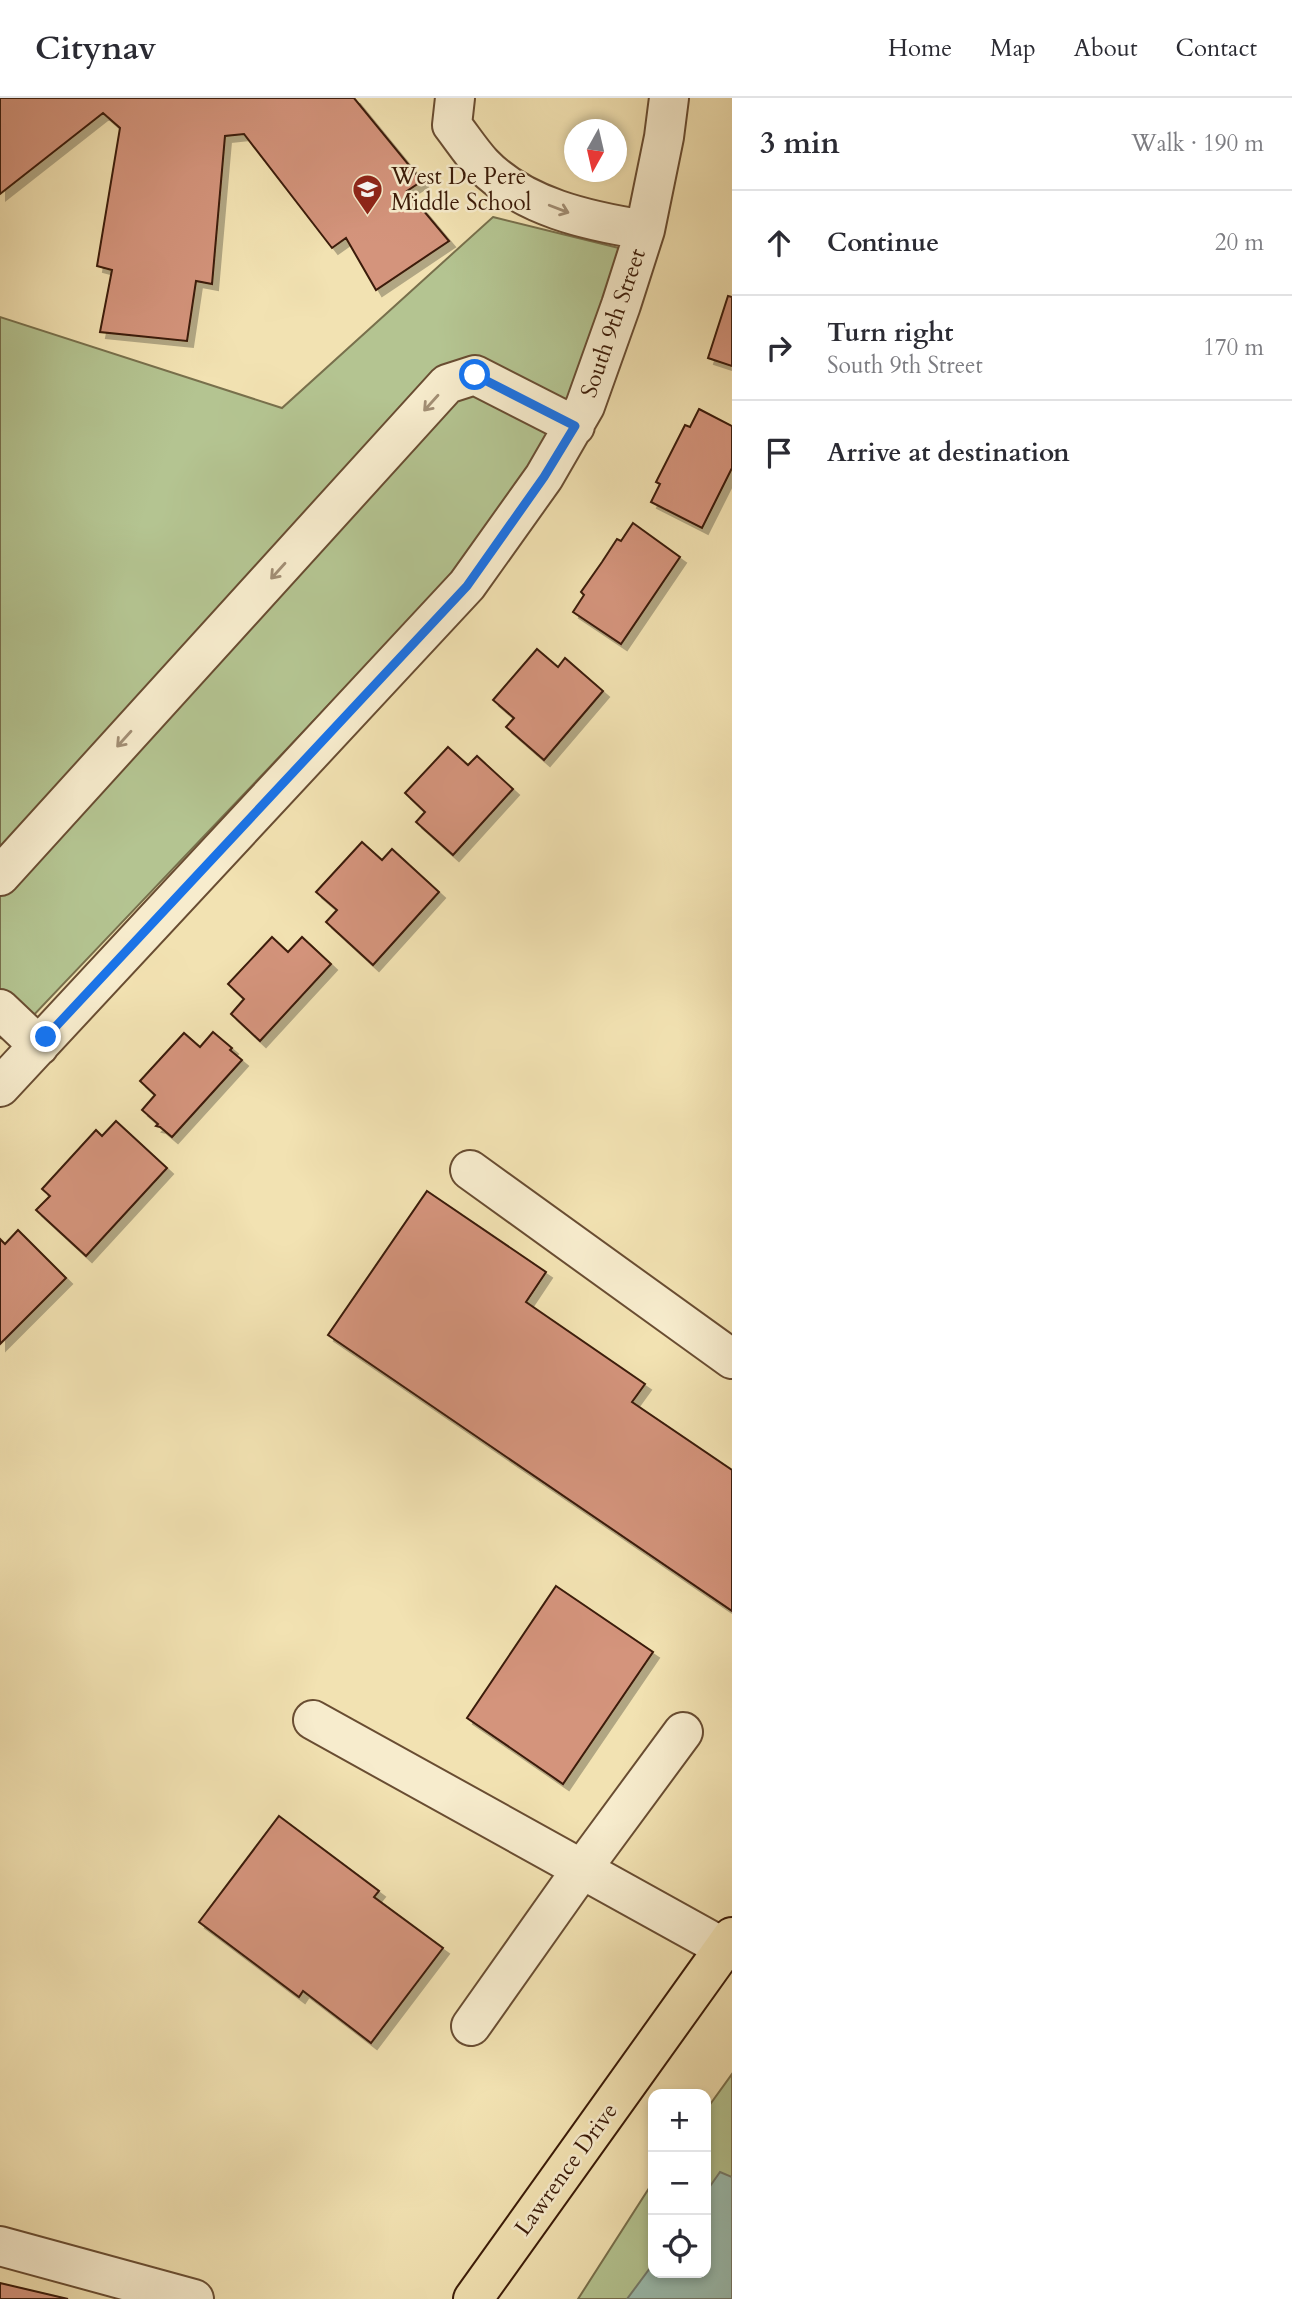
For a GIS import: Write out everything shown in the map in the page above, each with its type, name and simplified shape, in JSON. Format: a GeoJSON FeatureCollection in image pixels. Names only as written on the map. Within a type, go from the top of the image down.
{"type":"FeatureCollection","features":[{"type":"Feature","properties":{"kind":"main road","name":"Lawrence Drive"},"geometry":{"type":"LineString","coordinates":[[473,2299],[728,1942]]}},
{"type":"Feature","properties":{"kind":"street"},"geometry":{"type":"LineString","coordinates":[[455,98],[452,125],[482,164],[519,194],[593,222],[645,230]]}},
{"type":"Feature","properties":{"kind":"street","name":"South 9th Street"},"geometry":{"type":"LineString","coordinates":[[0,1087],[467,586],[544,477],[585,406],[621,305],[645,230],[670,98]]}},
{"type":"Feature","properties":{"kind":"street"},"geometry":{"type":"LineString","coordinates":[[0,876],[447,384],[475,375],[575,426]]}},
{"type":"Feature","properties":{"kind":"street"},"geometry":{"type":"LineString","coordinates":[[0,1009],[38,1046]]}},
{"type":"Feature","properties":{"kind":"street"},"geometry":{"type":"LineString","coordinates":[[470,1170],[732,1359]]}},
{"type":"Feature","properties":{"kind":"street"},"geometry":{"type":"LineString","coordinates":[[313,1720],[582,1869],[728,1942]]}},
{"type":"Feature","properties":{"kind":"street"},"geometry":{"type":"LineString","coordinates":[[471,2026],[683,1732]]}},
{"type":"Feature","properties":{"kind":"street"},"geometry":{"type":"LineString","coordinates":[[0,2246],[194,2299]]}},
{"type":"Feature","properties":{"kind":"green space"},"geometry":{"type":"Polygon","coordinates":[[[493,217],[631,251],[574,399],[531,476],[451,574],[399,631],[10,1040],[0,1038],[0,317],[282,408],[493,217]]]}},
{"type":"Feature","properties":{"kind":"green space"},"geometry":{"type":"Polygon","coordinates":[[[732,2074],[732,2299],[578,2299],[648,2190],[648,2278],[711,2278],[711,2103],[732,2074]]]}},
{"type":"Feature","properties":{"kind":"shaded area"},"geometry":{"type":"Polygon","coordinates":[[[720,2172],[732,2177],[732,2299],[627,2299],[648,2271],[648,2278],[711,2278],[711,2185],[720,2172]]]}},
{"type":"Feature","properties":{"kind":"building","name":"West De Pere Middle School"},"geometry":{"type":"Polygon","coordinates":[[[0,98],[354,98],[422,181],[407,191],[449,241],[376,290],[346,238],[332,248],[244,134],[225,136],[212,284],[196,281],[187,341],[100,332],[112,270],[97,266],[120,128],[103,113],[0,194],[0,98]]]}},
{"type":"Feature","properties":{"kind":"building"},"geometry":{"type":"Polygon","coordinates":[[[728,296],[732,297],[732,366],[708,358],[728,296]]]}},
{"type":"Feature","properties":{"kind":"building"},"geometry":{"type":"Polygon","coordinates":[[[699,409],[732,426],[732,468],[702,528],[651,502],[660,484],[656,482],[685,425],[690,427],[699,409]]]}},
{"type":"Feature","properties":{"kind":"building"},"geometry":{"type":"Polygon","coordinates":[[[633,523],[680,557],[621,644],[573,612],[584,595],[581,592],[617,539],[621,541],[633,523]]]}},
{"type":"Feature","properties":{"kind":"building"},"geometry":{"type":"Polygon","coordinates":[[[537,649],[558,667],[565,658],[603,691],[544,760],[506,727],[514,718],[493,700],[537,649]]]}},
{"type":"Feature","properties":{"kind":"building"},"geometry":{"type":"Polygon","coordinates":[[[448,747],[468,765],[477,756],[513,789],[453,855],[416,822],[425,812],[405,793],[448,747]]]}},
{"type":"Feature","properties":{"kind":"building"},"geometry":{"type":"Polygon","coordinates":[[[362,842],[382,860],[392,849],[439,892],[373,965],[326,922],[337,910],[316,892],[362,842]]]}},
{"type":"Feature","properties":{"kind":"building"},"geometry":{"type":"Polygon","coordinates":[[[272,937],[288,952],[302,937],[331,964],[260,1041],[231,1014],[244,999],[228,984],[272,937]]]}},
{"type":"Feature","properties":{"kind":"building"},"geometry":{"type":"Polygon","coordinates":[[[213,1032],[242,1060],[172,1137],[156,1126],[158,1124],[142,1110],[155,1095],[140,1081],[184,1033],[200,1047],[213,1032]]]}},
{"type":"Feature","properties":{"kind":"building"},"geometry":{"type":"Polygon","coordinates":[[[116,1121],[167,1168],[86,1256],[36,1210],[50,1196],[42,1189],[96,1130],[102,1136],[116,1121]]]}},
{"type":"Feature","properties":{"kind":"building"},"geometry":{"type":"Polygon","coordinates":[[[427,1191],[546,1272],[526,1302],[645,1384],[632,1402],[732,1470],[732,1611],[328,1335],[427,1191]]]}},
{"type":"Feature","properties":{"kind":"building"},"geometry":{"type":"Polygon","coordinates":[[[18,1230],[66,1278],[0,1344],[0,1239],[5,1244],[18,1230]]]}},
{"type":"Feature","properties":{"kind":"building"},"geometry":{"type":"Polygon","coordinates":[[[556,1586],[653,1652],[563,1784],[467,1718],[556,1586]]]}},
{"type":"Feature","properties":{"kind":"building"},"geometry":{"type":"Polygon","coordinates":[[[279,1816],[379,1891],[374,1897],[443,1948],[371,2043],[303,1991],[299,1997],[199,1922],[279,1816]]]}},
{"type":"Feature","properties":{"kind":"building"},"geometry":{"type":"Polygon","coordinates":[[[0,2283],[68,2299],[0,2299],[0,2283]]]}},
{"type":"Feature","properties":{"kind":"place","name":"West De Pere Middle School"},"geometry":{"type":"Point","coordinates":[368,216]}},
{"type":"Feature","properties":{"kind":"route"},"geometry":{"type":"LineString","coordinates":[[46,1037],[467,586],[544,477],[575,426],[475,375]]}}]}
